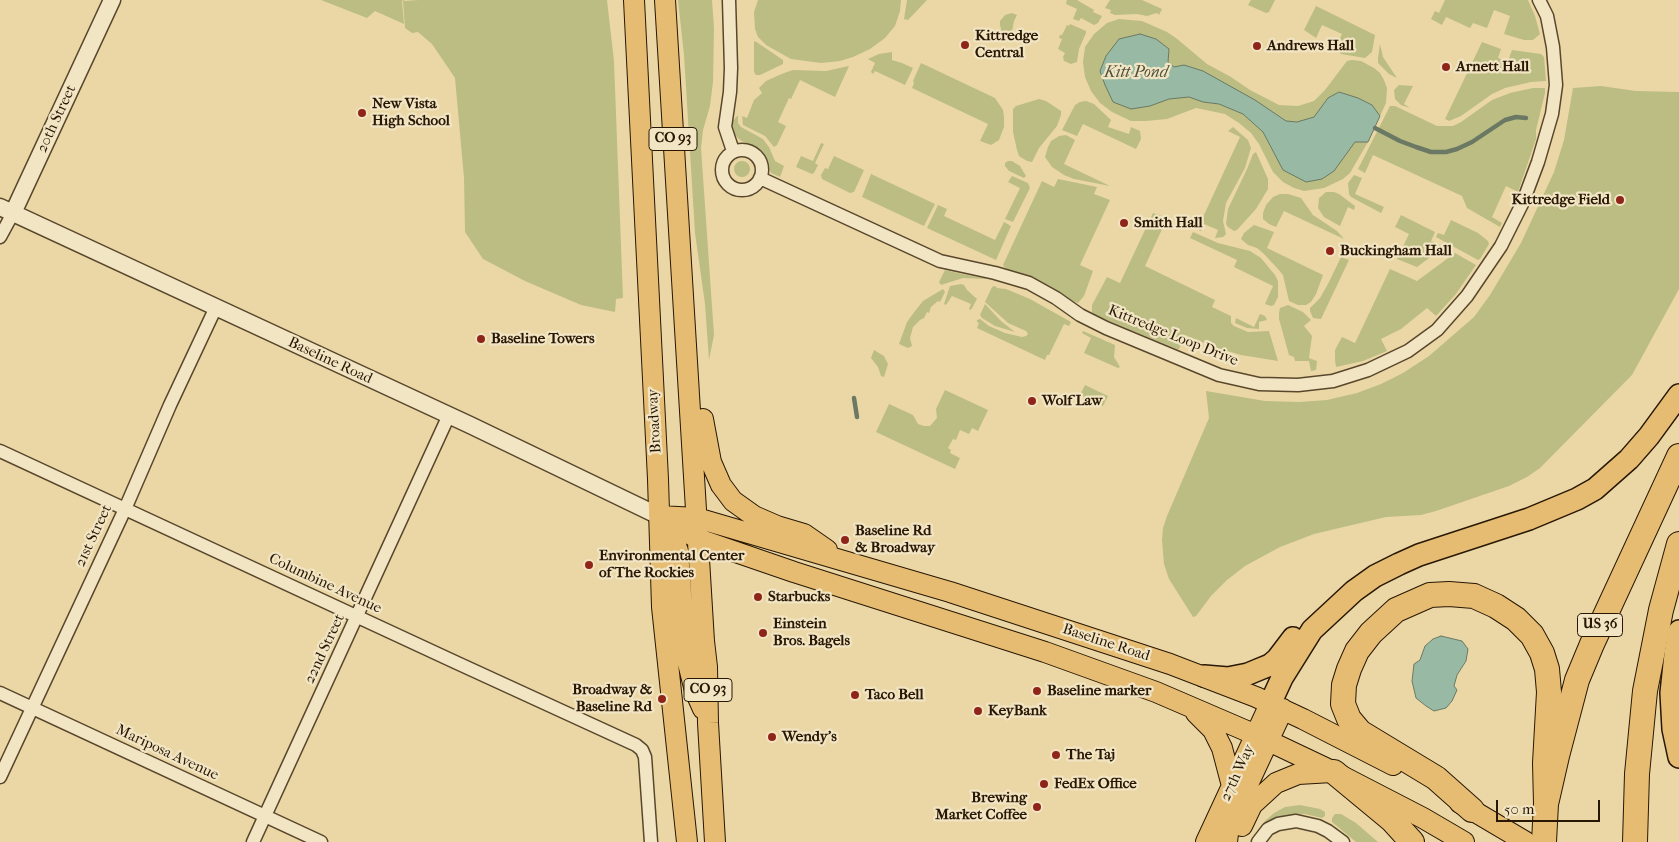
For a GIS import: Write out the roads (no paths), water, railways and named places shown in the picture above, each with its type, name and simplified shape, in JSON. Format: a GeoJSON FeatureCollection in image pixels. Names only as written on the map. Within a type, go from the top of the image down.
{"type":"FeatureCollection","features":[{"type":"Feature","properties":{"kind":"highway"},"geometry":{"type":"LineString","coordinates":[[1276,707],[1282,678],[1312,630],[1340,603],[1375,576],[1399,564],[1529,520],[1595,489],[1629,459],[1649,436],[1679,395]]}},
{"type":"Feature","properties":{"kind":"highway","name":"US 36"},"geometry":{"type":"LineString","coordinates":[[1544,842],[1546,804],[1556,756],[1577,680],[1679,456]]}},
{"type":"Feature","properties":{"kind":"highway"},"geometry":{"type":"LineString","coordinates":[[1635,842],[1635,808],[1640,737],[1650,659],[1679,544]]}},
{"type":"Feature","properties":{"kind":"highway"},"geometry":{"type":"LineString","coordinates":[[1204,676],[1228,678],[1248,674],[1270,665],[1284,651],[1303,622],[1324,600],[1360,571],[1368,566],[1398,556],[1443,548]]}},
{"type":"Feature","properties":{"kind":"highway"},"geometry":{"type":"LineString","coordinates":[[1472,810],[1436,778],[1360,732],[1349,719],[1343,704],[1344,685],[1349,669],[1371,632],[1396,610],[1430,595],[1474,596],[1496,606],[1522,624],[1532,635],[1542,653],[1547,669],[1549,692],[1545,763],[1546,804]]}},
{"type":"Feature","properties":{"kind":"highway"},"geometry":{"type":"LineString","coordinates":[[1679,631],[1671,693],[1673,729],[1679,757]]}},
{"type":"Feature","properties":{"kind":"highway"},"geometry":{"type":"LineString","coordinates":[[1334,772],[1392,820],[1412,842]]}},
{"type":"Feature","properties":{"kind":"main road","name":"Broadway"},"geometry":{"type":"LineString","coordinates":[[634,0],[662,607],[687,842]]}},
{"type":"Feature","properties":{"kind":"main road","name":"CO 93"},"geometry":{"type":"LineString","coordinates":[[665,0],[707,667],[708,723],[715,842]]}},
{"type":"Feature","properties":{"kind":"main road"},"geometry":{"type":"LineString","coordinates":[[682,278],[706,441],[711,462],[721,485],[732,501],[745,511],[778,526],[804,534],[846,562]]}},
{"type":"Feature","properties":{"kind":"main road","name":"Baseline Road"},"geometry":{"type":"LineString","coordinates":[[659,516],[697,518],[966,598],[1204,676],[1276,707],[1373,753],[1526,842]]}},
{"type":"Feature","properties":{"kind":"main road","name":"Baseline Road"},"geometry":{"type":"LineString","coordinates":[[659,516],[698,539],[794,572],[1088,666],[1184,703],[1334,772],[1423,818],[1464,842]]}},
{"type":"Feature","properties":{"kind":"main road"},"geometry":{"type":"LineString","coordinates":[[659,516],[672,534],[678,551],[686,652],[696,691],[708,723]]}},
{"type":"Feature","properties":{"kind":"main road"},"geometry":{"type":"LineString","coordinates":[[932,616],[941,607],[952,601],[966,598]]}},
{"type":"Feature","properties":{"kind":"main road"},"geometry":{"type":"LineString","coordinates":[[1184,703],[1213,730],[1222,748],[1232,786]]}},
{"type":"Feature","properties":{"kind":"main road","name":"27th Way"},"geometry":{"type":"LineString","coordinates":[[1227,842],[1229,825],[1262,738],[1276,707]]}},
{"type":"Feature","properties":{"kind":"main road","name":"27th Way"},"geometry":{"type":"LineString","coordinates":[[1206,842],[1232,786],[1262,738]]}},
{"type":"Feature","properties":{"kind":"main road"},"geometry":{"type":"LineString","coordinates":[[1235,842],[1252,805],[1276,783],[1298,774],[1334,772]]}},
{"type":"Feature","properties":{"kind":"street","name":"20th Street"},"geometry":{"type":"LineString","coordinates":[[0,238],[6,210],[112,0]]}},
{"type":"Feature","properties":{"kind":"street"},"geometry":{"type":"LineString","coordinates":[[729,0],[731,68],[725,127],[733,151]]}},
{"type":"Feature","properties":{"kind":"street","name":"Kittredge Loop Drive"},"geometry":{"type":"LineString","coordinates":[[760,178],[940,261],[995,273],[1029,283],[1056,298],[1080,315],[1106,328],[1219,375],[1260,384],[1298,385],[1333,381],[1384,363],[1408,351],[1437,330],[1467,296],[1501,246],[1526,194],[1538,162],[1552,114],[1556,85],[1553,47],[1547,16],[1539,0]]}},
{"type":"Feature","properties":{"kind":"street"},"geometry":{"type":"LineString","coordinates":[[745,150],[756,155],[762,166],[760,178],[754,186],[744,190],[734,188],[724,179],[722,168],[725,158],[733,151],[745,150]]}},
{"type":"Feature","properties":{"kind":"street","name":"Baseline Road"},"geometry":{"type":"LineString","coordinates":[[6,210],[449,415],[659,516]]}},
{"type":"Feature","properties":{"kind":"street","name":"21st Street"},"geometry":{"type":"LineString","coordinates":[[0,777],[125,509],[216,307]]}},
{"type":"Feature","properties":{"kind":"street","name":"22nd Street"},"geometry":{"type":"LineString","coordinates":[[253,842],[358,617],[449,415]]}},
{"type":"Feature","properties":{"kind":"street","name":"Columbine Avenue"},"geometry":{"type":"LineString","coordinates":[[0,450],[636,745],[642,750],[645,758],[651,842]]}},
{"type":"Feature","properties":{"kind":"street","name":"Mariposa Avenue"},"geometry":{"type":"LineString","coordinates":[[0,694],[321,842]]}},
{"type":"Feature","properties":{"kind":"street"},"geometry":{"type":"LineString","coordinates":[[1258,842],[1268,829],[1278,824],[1296,821],[1318,826],[1342,842]]}},
{"type":"Feature","properties":{"kind":"water","name":"Kitt Pond"},"geometry":{"type":"Polygon","coordinates":[[[1140,34],[1156,39],[1169,49],[1168,62],[1174,67],[1184,65],[1203,71],[1255,100],[1286,121],[1297,122],[1314,117],[1328,98],[1339,92],[1372,105],[1380,116],[1368,142],[1355,142],[1334,171],[1322,179],[1306,182],[1283,170],[1263,132],[1243,114],[1219,104],[1203,102],[1189,97],[1169,99],[1150,106],[1131,109],[1113,102],[1100,71],[1106,56],[1119,39],[1140,34]]]}},
{"type":"Feature","properties":{"kind":"water"},"geometry":{"type":"Polygon","coordinates":[[[1441,636],[1462,641],[1468,649],[1466,661],[1457,675],[1454,686],[1457,690],[1452,701],[1446,708],[1434,711],[1416,698],[1412,681],[1414,664],[1420,660],[1425,646],[1433,639],[1441,636]]]}},
{"type":"Feature","properties":{"kind":"waterway"},"geometry":{"type":"LineString","coordinates":[[1375,128],[1416,147],[1431,152],[1446,152],[1472,142],[1505,120],[1516,117],[1526,118]]}},
{"type":"Feature","properties":{"kind":"waterway"},"geometry":{"type":"LineString","coordinates":[[854,398],[857,417]]}},
{"type":"Feature","properties":{"kind":"place","name":"Kittredge Central"},"geometry":{"type":"Point","coordinates":[965,45]}},
{"type":"Feature","properties":{"kind":"place","name":"Andrews Hall"},"geometry":{"type":"Point","coordinates":[1257,46]}},
{"type":"Feature","properties":{"kind":"place","name":"Arnett Hall"},"geometry":{"type":"Point","coordinates":[1446,67]}},
{"type":"Feature","properties":{"kind":"place","name":"New Vista High School"},"geometry":{"type":"Point","coordinates":[362,113]}},
{"type":"Feature","properties":{"kind":"place","name":"Kittredge Field"},"geometry":{"type":"Point","coordinates":[1620,200]}},
{"type":"Feature","properties":{"kind":"place","name":"Smith Hall"},"geometry":{"type":"Point","coordinates":[1124,223]}},
{"type":"Feature","properties":{"kind":"place","name":"Buckingham Hall"},"geometry":{"type":"Point","coordinates":[1330,251]}},
{"type":"Feature","properties":{"kind":"place","name":"Baseline Towers"},"geometry":{"type":"Point","coordinates":[481,339]}},
{"type":"Feature","properties":{"kind":"place","name":"Wolf Law"},"geometry":{"type":"Point","coordinates":[1032,401]}},
{"type":"Feature","properties":{"kind":"place","name":"Baseline Rd & Broadway"},"geometry":{"type":"Point","coordinates":[845,540]}},
{"type":"Feature","properties":{"kind":"place","name":"Environmental Center of The Rockies"},"geometry":{"type":"Point","coordinates":[589,565]}},
{"type":"Feature","properties":{"kind":"place","name":"Starbucks"},"geometry":{"type":"Point","coordinates":[758,597]}},
{"type":"Feature","properties":{"kind":"place","name":"Einstein Bros. Bagels"},"geometry":{"type":"Point","coordinates":[763,633]}},
{"type":"Feature","properties":{"kind":"place","name":"Baseline marker"},"geometry":{"type":"Point","coordinates":[1037,691]}},
{"type":"Feature","properties":{"kind":"place","name":"Taco Bell"},"geometry":{"type":"Point","coordinates":[855,695]}},
{"type":"Feature","properties":{"kind":"place","name":"Broadway & Baseline Rd"},"geometry":{"type":"Point","coordinates":[662,699]}},
{"type":"Feature","properties":{"kind":"place","name":"KeyBank"},"geometry":{"type":"Point","coordinates":[978,711]}},
{"type":"Feature","properties":{"kind":"place","name":"Wendy's"},"geometry":{"type":"Point","coordinates":[772,737]}},
{"type":"Feature","properties":{"kind":"place","name":"The Taj"},"geometry":{"type":"Point","coordinates":[1056,755]}},
{"type":"Feature","properties":{"kind":"place","name":"FedEx Office"},"geometry":{"type":"Point","coordinates":[1044,784]}},
{"type":"Feature","properties":{"kind":"place","name":"Brewing Market Coffee"},"geometry":{"type":"Point","coordinates":[1037,807]}}]}
